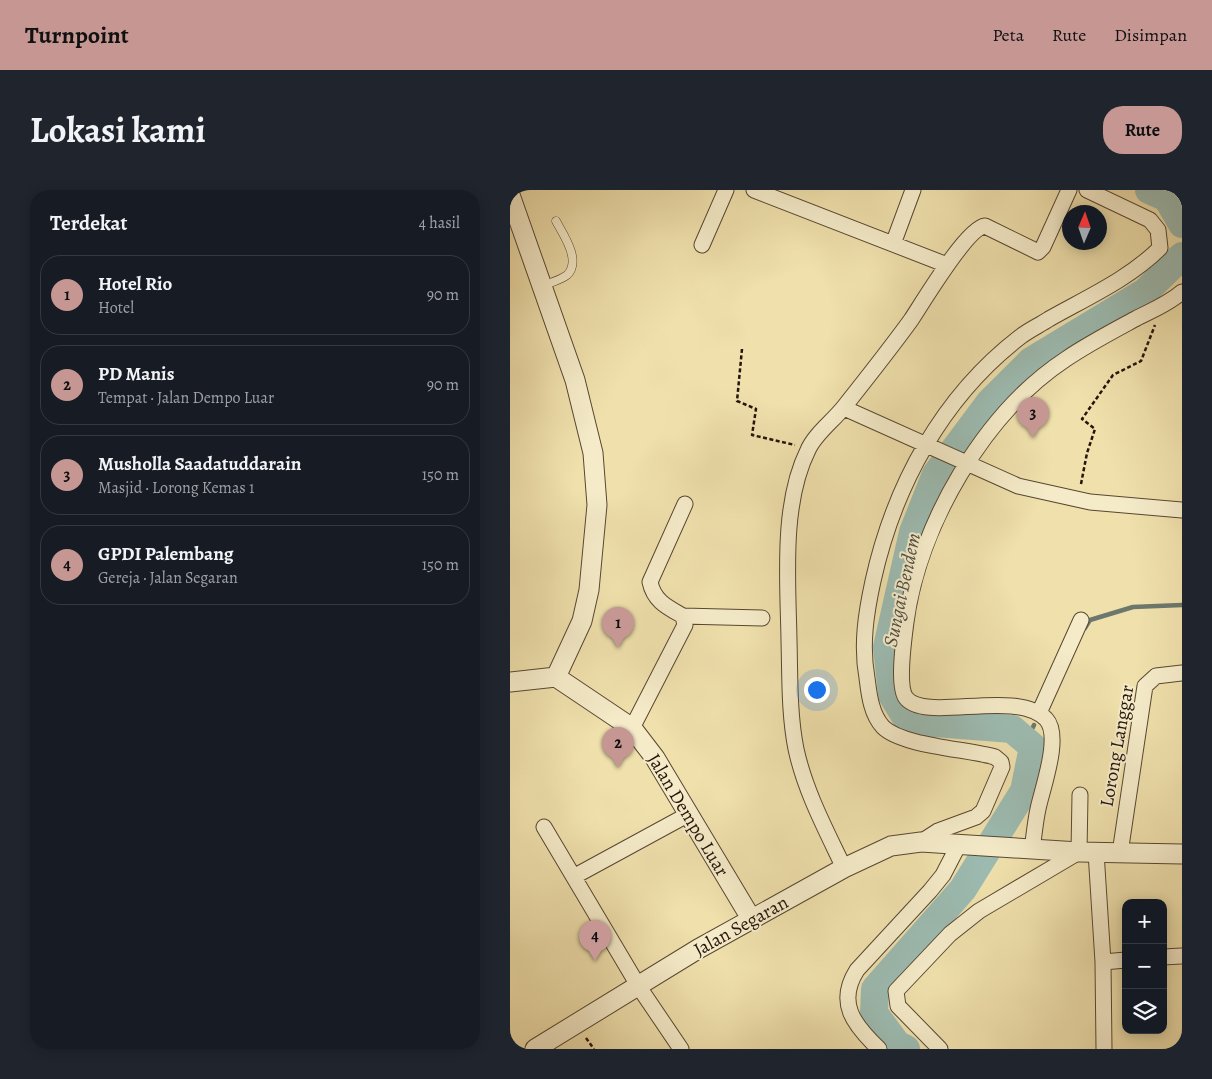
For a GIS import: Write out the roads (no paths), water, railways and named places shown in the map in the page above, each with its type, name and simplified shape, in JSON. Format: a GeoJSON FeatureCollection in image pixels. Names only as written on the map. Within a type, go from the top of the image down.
{"type":"FeatureCollection","features":[{"type":"Feature","properties":{"kind":"street"},"geometry":{"type":"LineString","coordinates":[[702,245],[726,190]]}},
{"type":"Feature","properties":{"kind":"street"},"geometry":{"type":"LineString","coordinates":[[754,190],[777,194],[947,265]]}},
{"type":"Feature","properties":{"kind":"street"},"geometry":{"type":"LineString","coordinates":[[893,244],[914,190]]}},
{"type":"Feature","properties":{"kind":"street"},"geometry":{"type":"LineString","coordinates":[[844,868],[807,788],[796,750],[791,718],[788,570],[790,523],[797,478],[808,448],[844,408],[910,320],[947,265],[977,228],[982,226],[1035,251],[1041,251],[1069,190]]}},
{"type":"Feature","properties":{"kind":"street"},"geometry":{"type":"LineString","coordinates":[[921,842],[938,831],[976,817],[983,811],[1002,767],[1001,762],[995,757],[900,738],[882,726],[872,706],[864,659],[866,616],[879,557],[898,499],[967,386],[1021,336],[1118,280],[1149,259],[1160,248],[1158,230],[1150,220],[1087,190]]}},
{"type":"Feature","properties":{"kind":"street"},"geometry":{"type":"LineString","coordinates":[[510,195],[575,380],[592,453],[597,505],[589,590],[582,621],[556,677],[510,682]]}},
{"type":"Feature","properties":{"kind":"street"},"geometry":{"type":"LineString","coordinates":[[1023,848],[1037,811],[1051,756],[1051,728],[1048,721],[1038,713],[1016,707],[965,706],[943,708],[917,706],[904,696],[902,686],[908,606],[924,551],[943,507],[964,461],[981,441],[1024,394],[1049,371],[1067,358],[1169,303],[1182,292]]}},
{"type":"Feature","properties":{"kind":"street"},"geometry":{"type":"LineString","coordinates":[[844,408],[1018,486],[1078,500],[1182,510]]}},
{"type":"Feature","properties":{"kind":"street"},"geometry":{"type":"LineString","coordinates":[[685,504],[650,582],[652,592],[659,602],[683,616],[762,618]]}},
{"type":"Feature","properties":{"kind":"street"},"geometry":{"type":"LineString","coordinates":[[632,728],[684,630],[683,616]]}},
{"type":"Feature","properties":{"kind":"street"},"geometry":{"type":"LineString","coordinates":[[1038,713],[1081,620]]}},
{"type":"Feature","properties":{"kind":"street","name":"Lorong Langgar"},"geometry":{"type":"LineString","coordinates":[[1120,853],[1145,686],[1156,676],[1182,673]]}},
{"type":"Feature","properties":{"kind":"street","name":"Jalan Dempo Luar"},"geometry":{"type":"LineString","coordinates":[[556,677],[632,728],[655,758],[752,920]]}},
{"type":"Feature","properties":{"kind":"street"},"geometry":{"type":"LineString","coordinates":[[1080,795],[1103,962],[1104,1049]]}},
{"type":"Feature","properties":{"kind":"street"},"geometry":{"type":"LineString","coordinates":[[575,876],[689,814]]}},
{"type":"Feature","properties":{"kind":"street"},"geometry":{"type":"LineString","coordinates":[[544,827],[575,876],[638,987],[681,1049]]}},
{"type":"Feature","properties":{"kind":"street","name":"Jalan Segaran"},"geometry":{"type":"LineString","coordinates":[[535,1049],[698,949],[844,868],[891,846],[921,842],[959,846],[1088,852],[1182,854]]}},
{"type":"Feature","properties":{"kind":"street"},"geometry":{"type":"LineString","coordinates":[[879,1049],[852,1019],[847,1005],[849,983],[857,970],[930,892],[943,875],[959,846]]}},
{"type":"Feature","properties":{"kind":"street"},"geometry":{"type":"LineString","coordinates":[[940,1049],[898,1006],[896,991],[950,934],[979,911],[1088,852]]}},
{"type":"Feature","properties":{"kind":"street"},"geometry":{"type":"LineString","coordinates":[[1167,957],[1182,956]]}},
{"type":"Feature","properties":{"kind":"street"},"geometry":{"type":"LineString","coordinates":[[1103,962],[1122,960]]}},
{"type":"Feature","properties":{"kind":"lane"},"geometry":{"type":"LineString","coordinates":[[542,286],[568,275],[573,266],[573,258],[556,221]]}},
{"type":"Feature","properties":{"kind":"waterway","name":"Sungai Bendem"},"geometry":{"type":"LineString","coordinates":[[1149,190],[1167,198],[1182,224]]}},
{"type":"Feature","properties":{"kind":"waterway","name":"Sungai Bendem"},"geometry":{"type":"LineString","coordinates":[[906,1049],[897,1044],[874,1013],[875,989],[963,889],[1024,791],[1033,747],[1012,729],[908,721],[892,695],[887,647],[913,532],[936,474],[989,403],[1031,361],[1145,292],[1182,256]]}},
{"type":"Feature","properties":{"kind":"waterway"},"geometry":{"type":"LineString","coordinates":[[1085,628],[1090,620],[1133,607],[1182,605]]}},
{"type":"Feature","properties":{"kind":"waterway"},"geometry":{"type":"LineString","coordinates":[[1026,741],[1034,725]]}},
{"type":"Feature","properties":{"kind":"place","name":"Musholla Saadatuddarain"},"geometry":{"type":"Point","coordinates":[1033,438]}},
{"type":"Feature","properties":{"kind":"place","name":"Hotel Rio"},"geometry":{"type":"Point","coordinates":[618,648]}},
{"type":"Feature","properties":{"kind":"place","name":"PD Manis"},"geometry":{"type":"Point","coordinates":[618,768]}},
{"type":"Feature","properties":{"kind":"place","name":"GPDI Palembang"},"geometry":{"type":"Point","coordinates":[595,961]}}]}
